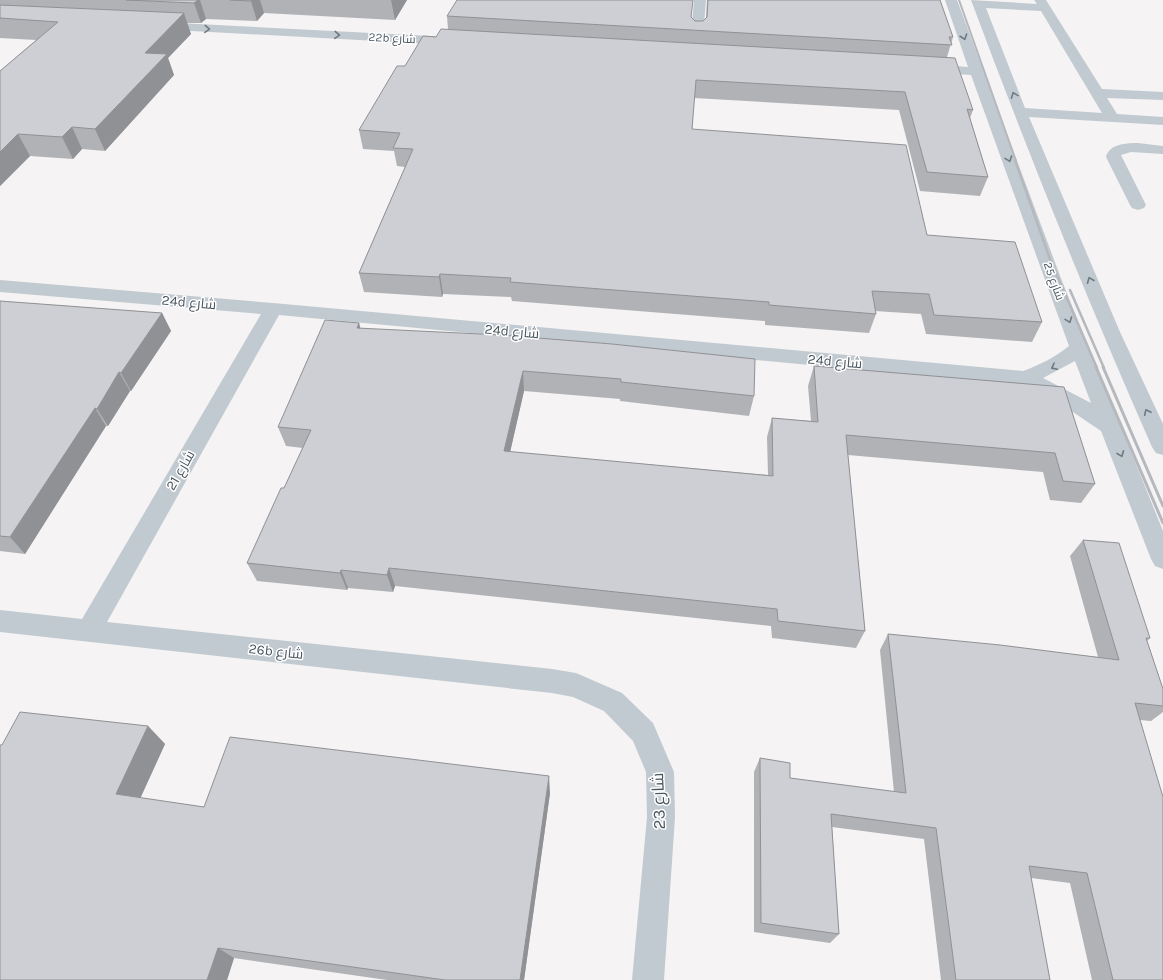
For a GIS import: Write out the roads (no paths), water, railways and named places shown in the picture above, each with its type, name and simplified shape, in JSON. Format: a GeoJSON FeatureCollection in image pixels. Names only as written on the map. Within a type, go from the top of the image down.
{"type":"FeatureCollection","features":[{"type":"Feature","properties":{"kind":"street"},"geometry":{"type":"LineString","coordinates":[[697,36],[700,0]]}},
{"type":"Feature","properties":{"kind":"street","name":"شارع 25"},"geometry":{"type":"LineString","coordinates":[[951,0],[1079,348],[1163,559]]}},
{"type":"Feature","properties":{"kind":"street"},"geometry":{"type":"LineString","coordinates":[[1112,117],[1043,4],[977,2],[1020,112],[1117,345],[1163,447]]}},
{"type":"Feature","properties":{"kind":"street","name":"22b شارع"},"geometry":{"type":"LineString","coordinates":[[149,26],[466,42]]}},
{"type":"Feature","properties":{"kind":"street"},"geometry":{"type":"LineString","coordinates":[[922,68],[976,71]]}},
{"type":"Feature","properties":{"kind":"street"},"geometry":{"type":"LineString","coordinates":[[1097,93],[1163,96]]}},
{"type":"Feature","properties":{"kind":"street"},"geometry":{"type":"LineString","coordinates":[[1020,112],[1163,121]]}},
{"type":"Feature","properties":{"kind":"street"},"geometry":{"type":"LineString","coordinates":[[1138,205],[1113,157],[1114,153],[1127,148],[1163,150]]}},
{"type":"Feature","properties":{"kind":"street","name":"24d شارع"},"geometry":{"type":"LineString","coordinates":[[0,286],[273,309],[1024,378],[1072,400],[1109,426]]}},
{"type":"Feature","properties":{"kind":"street","name":"شارع 21"},"geometry":{"type":"LineString","coordinates":[[88,631],[273,309]]}},
{"type":"Feature","properties":{"kind":"street","name":"24d شارع"},"geometry":{"type":"LineString","coordinates":[[1024,378],[1050,369],[1061,363],[1079,348]]}},
{"type":"Feature","properties":{"kind":"street","name":"26b شارع"},"geometry":{"type":"LineString","coordinates":[[0,621],[552,681]]}},
{"type":"Feature","properties":{"kind":"street","name":"شارع 23"},"geometry":{"type":"LineString","coordinates":[[552,681],[576,685],[613,702],[643,732],[660,772],[661,817],[648,980]]}},
{"type":"Feature","properties":{"kind":"railway"},"geometry":{"type":"LineString","coordinates":[[959,0],[1016,161]]}},
{"type":"Feature","properties":{"kind":"railway"},"geometry":{"type":"LineString","coordinates":[[1015,160],[1050,259],[1097,368]]}},
{"type":"Feature","properties":{"kind":"railway"},"geometry":{"type":"LineString","coordinates":[[1070,290],[1104,368]]}},
{"type":"Feature","properties":{"kind":"railway"},"geometry":{"type":"LineString","coordinates":[[1096,367],[1163,523]]}},
{"type":"Feature","properties":{"kind":"railway"},"geometry":{"type":"LineString","coordinates":[[1103,367],[1163,506]]}}]}
